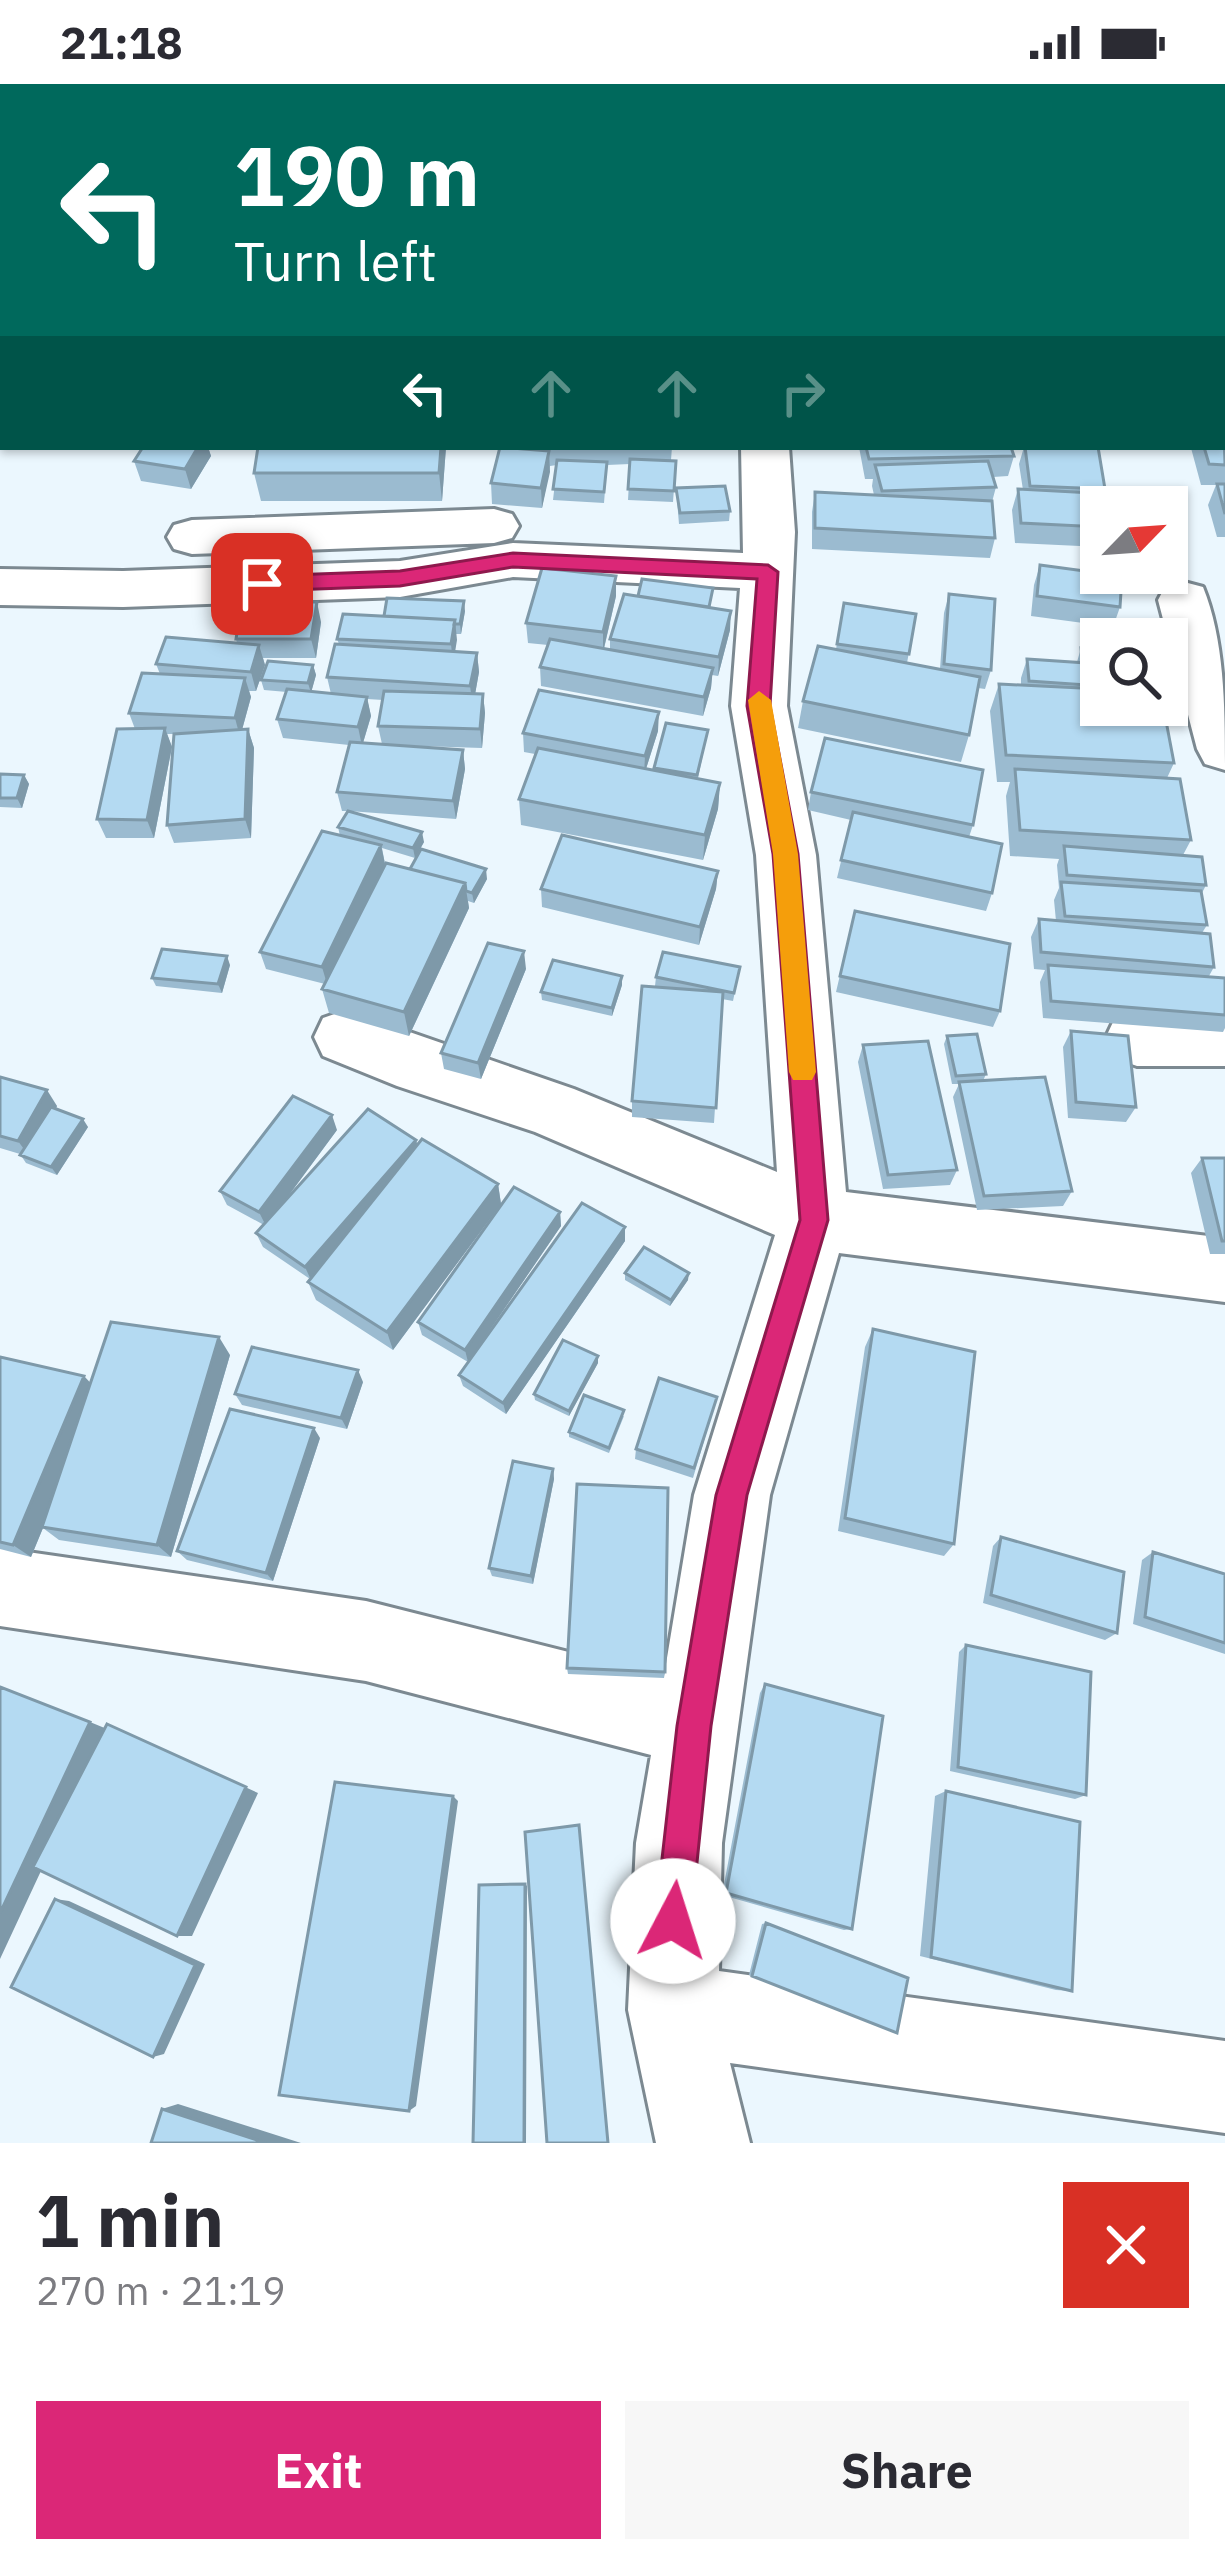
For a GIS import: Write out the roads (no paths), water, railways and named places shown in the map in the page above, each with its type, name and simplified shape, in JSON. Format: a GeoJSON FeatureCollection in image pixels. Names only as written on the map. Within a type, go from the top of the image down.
{"type":"FeatureCollection","features":[{"type":"Feature","properties":{"kind":"street"},"geometry":{"type":"LineString","coordinates":[[704,2143],[673,2010],[673,1921],[694,1726],[732,1495],[814,1220],[785,854],[759,706],[769,552],[765,450]]}},
{"type":"Feature","properties":{"kind":"street"},"geometry":{"type":"LineString","coordinates":[[192,537],[561,524],[769,552]]}},
{"type":"Feature","properties":{"kind":"street"},"geometry":{"type":"LineString","coordinates":[[0,586],[123,589],[400,579],[513,560],[769,552]]}},
{"type":"Feature","properties":{"kind":"street"},"geometry":{"type":"LineString","coordinates":[[1184,600],[1225,748]]}},
{"type":"Feature","properties":{"kind":"street"},"geometry":{"type":"LineString","coordinates":[[346,1037],[420,1067],[551,1109],[814,1220],[1225,1270]]}},
{"type":"Feature","properties":{"kind":"street"},"geometry":{"type":"LineString","coordinates":[[1137,1039],[1225,1039]]}},
{"type":"Feature","properties":{"kind":"street"},"geometry":{"type":"LineString","coordinates":[[0,1586],[366,1641],[694,1726]]}},
{"type":"Feature","properties":{"kind":"street"},"geometry":{"type":"LineString","coordinates":[[673,2010],[1225,2086]]}}]}
